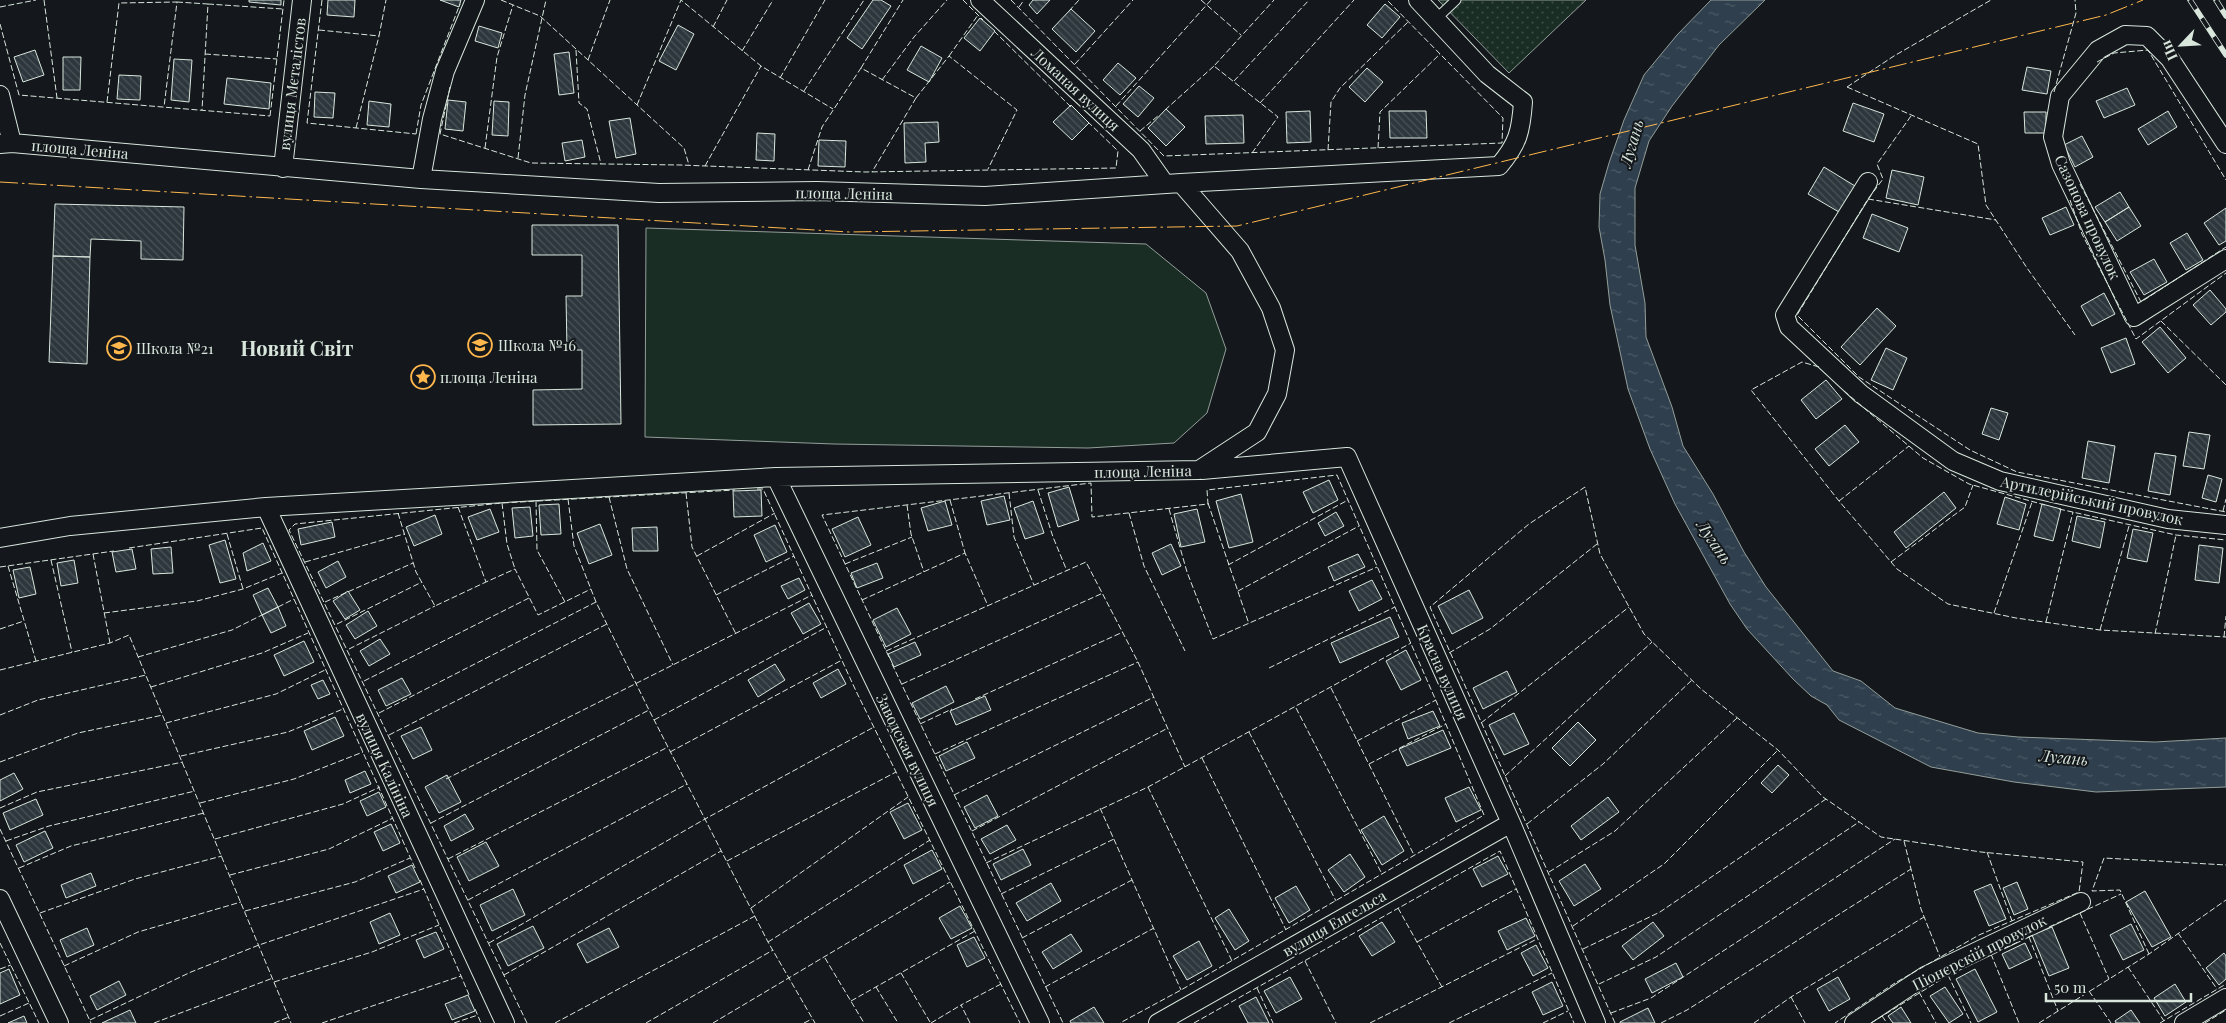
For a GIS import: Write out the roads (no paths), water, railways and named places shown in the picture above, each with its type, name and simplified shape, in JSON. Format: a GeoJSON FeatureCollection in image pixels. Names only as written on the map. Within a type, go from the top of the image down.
{"type":"FeatureCollection","features":[{"type":"Feature","properties":{"kind":"street","name":"вулиця Мєталістов"},"geometry":{"type":"LineString","coordinates":[[283,168],[302,0]]}},
{"type":"Feature","properties":{"kind":"street"},"geometry":{"type":"LineString","coordinates":[[421,180],[432,119],[445,71],[475,0]]}},
{"type":"Feature","properties":{"kind":"street","name":"Ломаная вулиця"},"geometry":{"type":"LineString","coordinates":[[980,0],[1141,150],[1173,184]]}},
{"type":"Feature","properties":{"kind":"street"},"geometry":{"type":"LineString","coordinates":[[1173,184],[1499,166],[1512,151],[1521,130],[1523,102],[1487,74],[1418,0]]}},
{"type":"Feature","properties":{"kind":"street","name":"Сазонова провулок"},"geometry":{"type":"LineString","coordinates":[[2226,144],[2170,59],[2147,36],[2124,35],[2098,50],[2060,96],[2053,137],[2061,164],[2134,317],[2226,259]]}},
{"type":"Feature","properties":{"kind":"street"},"geometry":{"type":"LineString","coordinates":[[0,95],[6,143]]}},
{"type":"Feature","properties":{"kind":"street","name":"площа Леніна"},"geometry":{"type":"LineString","coordinates":[[0,538],[70,526],[266,507],[776,477],[1199,470],[1257,432],[1277,394],[1285,350],[1271,308],[1240,251],[1173,184],[985,196],[816,191],[659,194],[421,180],[6,143]]}},
{"type":"Feature","properties":{"kind":"street","name":"Артилерійський провулок"},"geometry":{"type":"LineString","coordinates":[[1868,182],[1785,315],[1789,327],[1802,341],[1861,394],[1953,461],[2000,481],[2168,519],[2226,525]]}},
{"type":"Feature","properties":{"kind":"street","name":"Красна вулиця"},"geometry":{"type":"LineString","coordinates":[[1199,470],[1347,457],[1511,823],[1596,1023]]}},
{"type":"Feature","properties":{"kind":"street","name":"Заводская вулиця"},"geometry":{"type":"LineString","coordinates":[[776,477],[1040,1023]]}},
{"type":"Feature","properties":{"kind":"street","name":"вулиця Калініна"},"geometry":{"type":"LineString","coordinates":[[266,507],[505,1023]]}},
{"type":"Feature","properties":{"kind":"street","name":"вулиця Енгельса"},"geometry":{"type":"LineString","coordinates":[[1158,1023],[1511,823]]}},
{"type":"Feature","properties":{"kind":"street"},"geometry":{"type":"LineString","coordinates":[[0,900],[59,1023]]}},
{"type":"Feature","properties":{"kind":"street","name":"Піонєрскій провулок"},"geometry":{"type":"LineString","coordinates":[[1854,1023],[1925,976],[2081,902]]}},
{"type":"Feature","properties":{"kind":"street"},"geometry":{"type":"LineString","coordinates":[[2184,1023],[2226,998]]}},
{"type":"Feature","properties":{"kind":"lane"},"geometry":{"type":"LineString","coordinates":[[1436,19],[1456,0]]}},
{"type":"Feature","properties":{"kind":"water","name":"Лугань"},"geometry":{"type":"Polygon","coordinates":[[[1711,0],[1765,0],[1719,45],[1672,106],[1649,141],[1635,188],[1635,245],[1645,303],[1646,337],[1672,407],[1683,446],[1713,494],[1744,552],[1766,587],[1833,671],[1861,681],[1895,708],[1978,733],[2018,737],[2155,742],[2226,738],[2226,787],[2096,792],[2014,782],[1931,767],[1839,720],[1827,705],[1811,696],[1793,679],[1747,629],[1730,604],[1675,504],[1650,449],[1628,389],[1610,305],[1599,227],[1600,194],[1609,163],[1624,120],[1644,75],[1677,35],[1711,0]]]}},
{"type":"Feature","properties":{"kind":"railway"},"geometry":{"type":"LineString","coordinates":[[2190,0],[2226,55]]}},
{"type":"Feature","properties":{"kind":"railway"},"geometry":{"type":"LineString","coordinates":[[2216,0],[2226,16]]}},
{"type":"Feature","properties":{"kind":"place","name":"Школа №16"},"geometry":{"type":"Point","coordinates":[480,345]}},
{"type":"Feature","properties":{"kind":"place","name":"Школа №21"},"geometry":{"type":"Point","coordinates":[119,348]}},
{"type":"Feature","properties":{"kind":"place","name":"площа Леніна"},"geometry":{"type":"Point","coordinates":[423,377]}},
{"type":"Feature","properties":{"kind":"district","name":"Новий Світ"},"geometry":{"type":"Point","coordinates":[297,347]}}]}
